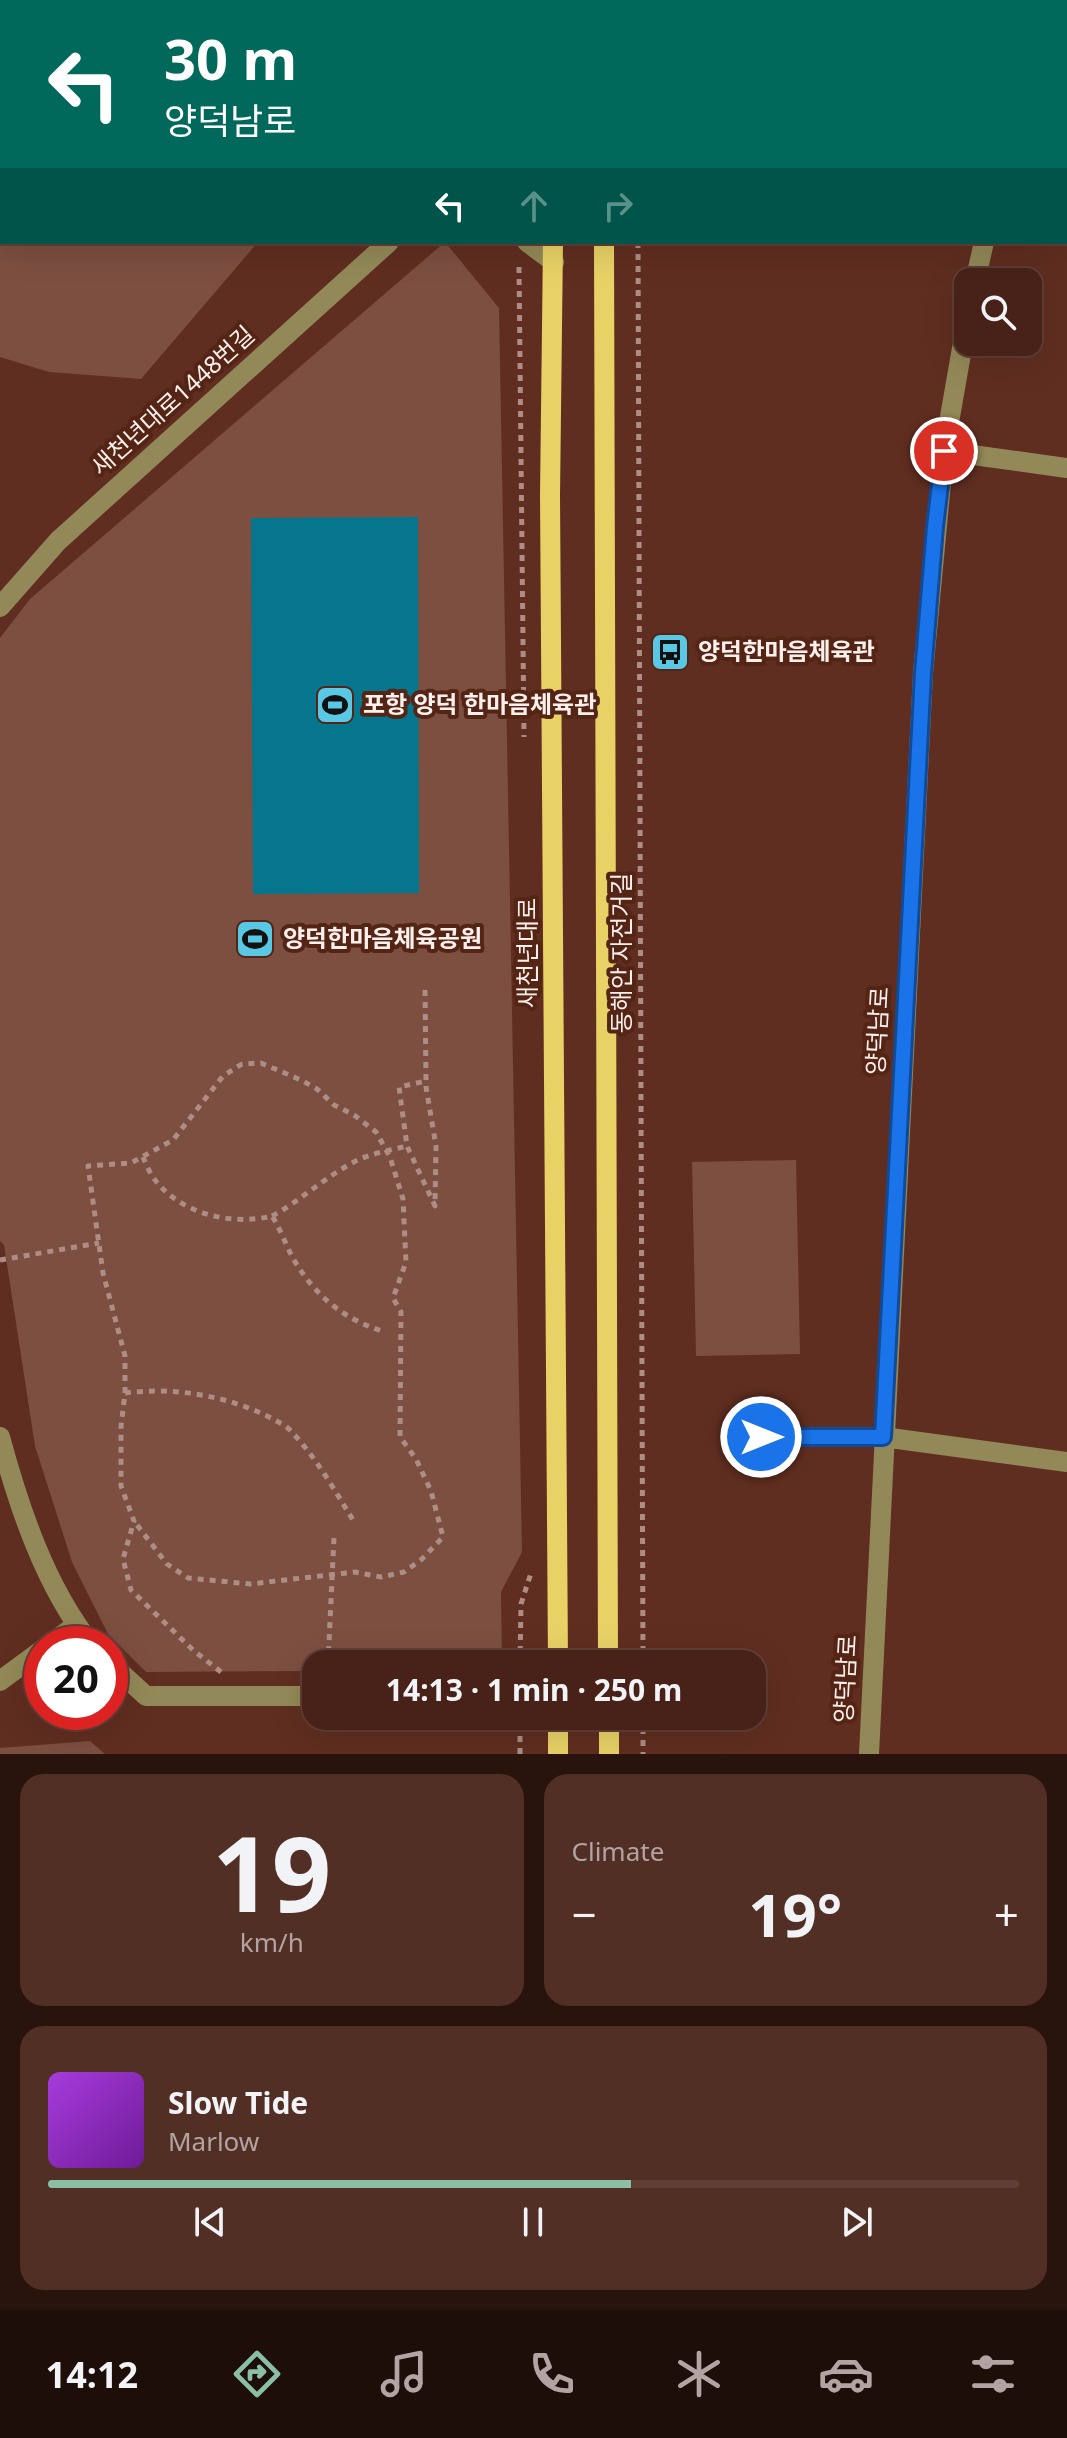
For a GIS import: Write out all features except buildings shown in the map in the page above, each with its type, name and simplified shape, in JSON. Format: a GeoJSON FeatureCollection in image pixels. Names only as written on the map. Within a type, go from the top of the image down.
{"type":"FeatureCollection","features":[{"type":"Feature","properties":{"kind":"main road"},"geometry":{"type":"LineString","coordinates":[[604,244],[608,1650]]}},
{"type":"Feature","properties":{"kind":"main road","name":"새천년대로"},"geometry":{"type":"LineString","coordinates":[[554,252],[550,512],[558,1650]]}},
{"type":"Feature","properties":{"kind":"main road"},"geometry":{"type":"LineString","coordinates":[[558,1730],[558,1754]]}},
{"type":"Feature","properties":{"kind":"main road"},"geometry":{"type":"LineString","coordinates":[[609,1730],[609,1754]]}},
{"type":"Feature","properties":{"kind":"street","name":"새천년대로1448번길"},"geometry":{"type":"LineString","coordinates":[[0,607],[58,541],[387,244]]}},
{"type":"Feature","properties":{"kind":"street"},"geometry":{"type":"LineString","coordinates":[[532,244],[554,252]]}},
{"type":"Feature","properties":{"kind":"street"},"geometry":{"type":"LineString","coordinates":[[978,268],[984,244]]}},
{"type":"Feature","properties":{"kind":"street","name":"양덕남로"},"geometry":{"type":"LineString","coordinates":[[869,1754],[923,673],[944,451],[961,356]]}},
{"type":"Feature","properties":{"kind":"street"},"geometry":{"type":"LineString","coordinates":[[944,451],[1067,468]]}},
{"type":"Feature","properties":{"kind":"street"},"geometry":{"type":"LineString","coordinates":[[0,1437],[34,1539],[76,1625]]}},
{"type":"Feature","properties":{"kind":"street"},"geometry":{"type":"LineString","coordinates":[[761,1437],[883,1437],[1067,1462]]}},
{"type":"Feature","properties":{"kind":"street"},"geometry":{"type":"LineString","coordinates":[[0,1681],[24,1663]]}},
{"type":"Feature","properties":{"kind":"street"},"geometry":{"type":"LineString","coordinates":[[128,1680],[146,1696],[302,1696]]}},
{"type":"Feature","properties":{"kind":"path","name":"동해안 자전거길"},"geometry":{"type":"LineString","coordinates":[[638,244],[643,1650]]}},
{"type":"Feature","properties":{"kind":"path"},"geometry":{"type":"LineString","coordinates":[[425,990],[426,1081],[436,1146],[435,1206],[407,1146],[399,1087],[426,1081]]}},
{"type":"Feature","properties":{"kind":"path"},"geometry":{"type":"LineString","coordinates":[[261,1063],[317,1089],[334,1105],[354,1115],[376,1132],[397,1174],[403,1199],[406,1262],[393,1298],[401,1312],[400,1437],[416,1459],[431,1491],[443,1537],[404,1572],[381,1577],[355,1572],[250,1584],[188,1578],[167,1564],[134,1521],[121,1486],[125,1356],[103,1273],[88,1166],[131,1163],[143,1157],[173,1140],[223,1076],[242,1064],[261,1063]]}},
{"type":"Feature","properties":{"kind":"path"},"geometry":{"type":"LineString","coordinates":[[143,1157],[154,1180],[181,1204],[219,1217],[250,1221],[272,1216],[295,1204],[316,1186],[359,1160],[407,1146]]}},
{"type":"Feature","properties":{"kind":"path"},"geometry":{"type":"LineString","coordinates":[[272,1216],[294,1260],[318,1293],[340,1313],[361,1325],[385,1332]]}},
{"type":"Feature","properties":{"kind":"path"},"geometry":{"type":"LineString","coordinates":[[0,1260],[99,1243]]}},
{"type":"Feature","properties":{"kind":"path"},"geometry":{"type":"LineString","coordinates":[[125,1393],[143,1390],[214,1396],[253,1409],[287,1427],[321,1469],[353,1520]]}},
{"type":"Feature","properties":{"kind":"path"},"geometry":{"type":"LineString","coordinates":[[134,1521],[123,1559],[131,1590],[193,1650],[250,1695]]}},
{"type":"Feature","properties":{"kind":"path"},"geometry":{"type":"LineString","coordinates":[[329,1650],[334,1537]]}},
{"type":"Feature","properties":{"kind":"path"},"geometry":{"type":"LineString","coordinates":[[520,1730],[520,1754]]}},
{"type":"Feature","properties":{"kind":"path"},"geometry":{"type":"LineString","coordinates":[[643,1730],[643,1754]]}},
{"type":"Feature","properties":{"kind":"shaded area"},"geometry":{"type":"Polygon","coordinates":[[[0,244],[256,244],[141,379],[49,372],[0,357],[0,244]]]}},
{"type":"Feature","properties":{"kind":"shaded area","name":"양덕한마음체육공원"},"geometry":{"type":"Polygon","coordinates":[[[443,244],[447,244],[499,308],[522,1552],[501,1592],[502,1650],[302,1650],[302,1671],[146,1672],[128,1654],[128,1626],[104,1626],[72,1562],[35,1446],[4,1245],[0,1241],[0,638],[30,599],[443,244]]]}},
{"type":"Feature","properties":{"kind":"shaded area"},"geometry":{"type":"Polygon","coordinates":[[[796,1160],[800,1354],[696,1356],[692,1162],[796,1160]]]}},
{"type":"Feature","properties":{"kind":"shaded area"},"geometry":{"type":"Polygon","coordinates":[[[90,1741],[105,1754],[0,1754],[0,1748],[90,1741]]]}},
{"type":"Feature","properties":{"kind":"place","name":"양덕한마음체육관"},"geometry":{"type":"Point","coordinates":[670,652]}},
{"type":"Feature","properties":{"kind":"place","name":"포항 양덕 한마음체육관"},"geometry":{"type":"Point","coordinates":[335,705]}},
{"type":"Feature","properties":{"kind":"place","name":"양덕한마음체육공원"},"geometry":{"type":"Point","coordinates":[255,939]}},
{"type":"Feature","properties":{"kind":"route"},"geometry":{"type":"LineString","coordinates":[[761,1437],[883,1437],[923,673],[944,451]]}}]}
